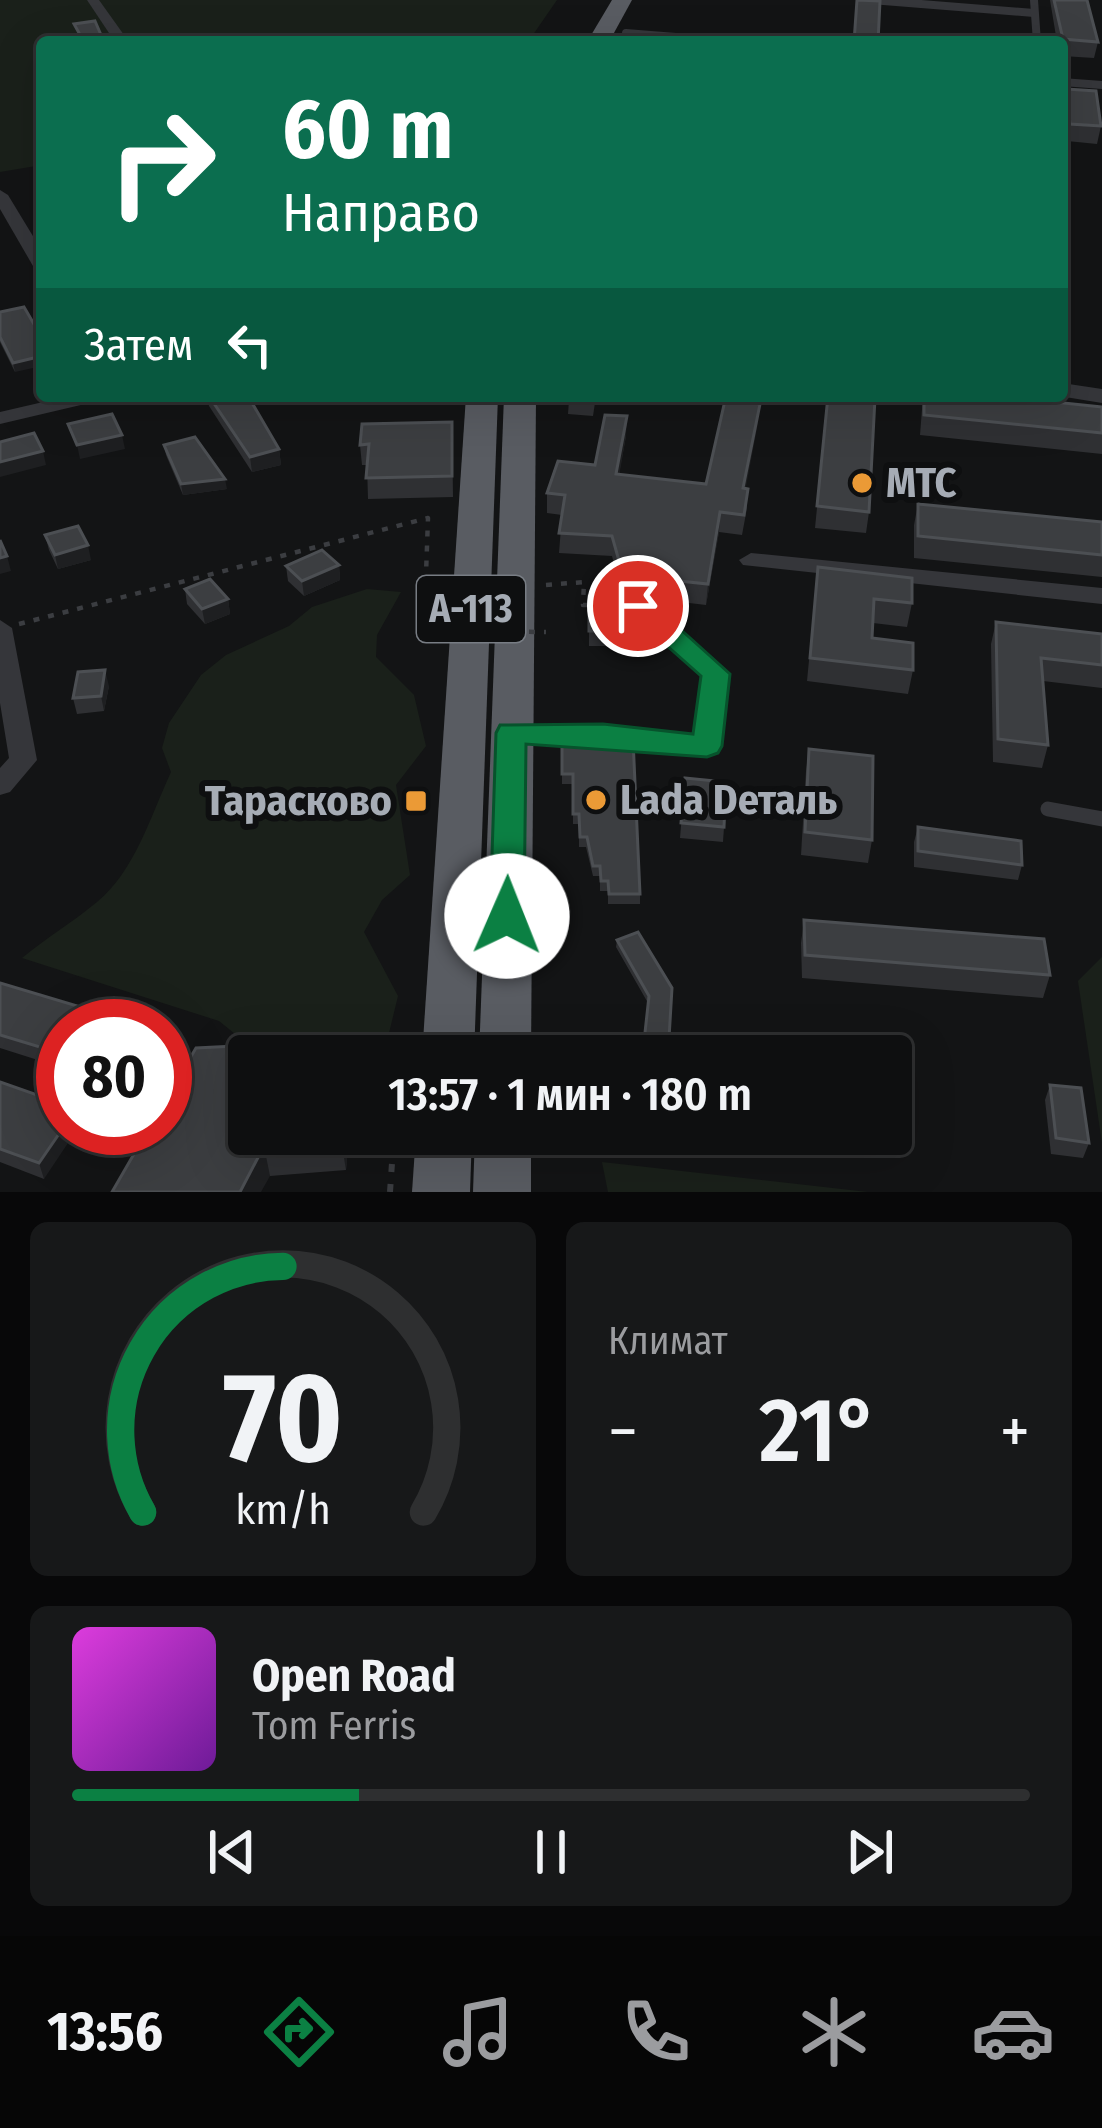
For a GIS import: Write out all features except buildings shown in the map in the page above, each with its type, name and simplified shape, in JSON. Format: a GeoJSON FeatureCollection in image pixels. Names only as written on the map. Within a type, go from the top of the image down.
{"type":"FeatureCollection","features":[{"type":"Feature","properties":{"kind":"highway"},"geometry":{"type":"LineString","coordinates":[[601,36],[622,0]]}},
{"type":"Feature","properties":{"kind":"highway"},"geometry":{"type":"LineString","coordinates":[[625,36],[644,0]]}},
{"type":"Feature","properties":{"kind":"highway","name":"А-113"},"geometry":{"type":"LineString","coordinates":[[449,1035],[482,402]]}},
{"type":"Feature","properties":{"kind":"highway","name":"А-113"},"geometry":{"type":"LineString","coordinates":[[505,1035],[520,402]]}},
{"type":"Feature","properties":{"kind":"highway"},"geometry":{"type":"LineString","coordinates":[[440,1192],[443,1155]]}},
{"type":"Feature","properties":{"kind":"highway"},"geometry":{"type":"LineString","coordinates":[[502,1192],[503,1155]]}},
{"type":"Feature","properties":{"kind":"street"},"geometry":{"type":"LineString","coordinates":[[93,0],[118,36]]}},
{"type":"Feature","properties":{"kind":"street"},"geometry":{"type":"LineString","coordinates":[[0,195],[36,256]]}},
{"type":"Feature","properties":{"kind":"street"},"geometry":{"type":"LineString","coordinates":[[1068,391],[1102,396]]}},
{"type":"Feature","properties":{"kind":"street"},"geometry":{"type":"LineString","coordinates":[[0,418],[68,402]]}},
{"type":"Feature","properties":{"kind":"street"},"geometry":{"type":"LineString","coordinates":[[751,560],[1102,596]]}},
{"type":"Feature","properties":{"kind":"street"},"geometry":{"type":"LineString","coordinates":[[0,785],[23,760],[1,628]]}},
{"type":"Feature","properties":{"kind":"lane"},"geometry":{"type":"LineString","coordinates":[[871,0],[1034,13]]}},
{"type":"Feature","properties":{"kind":"lane"},"geometry":{"type":"LineString","coordinates":[[1034,0],[1036,36]]}},
{"type":"Feature","properties":{"kind":"lane"},"geometry":{"type":"LineString","coordinates":[[1068,82],[1102,85]]}},
{"type":"Feature","properties":{"kind":"lane"},"geometry":{"type":"LineString","coordinates":[[511,733],[603,735],[707,746],[716,674],[638,606]]}},
{"type":"Feature","properties":{"kind":"lane"},"geometry":{"type":"LineString","coordinates":[[1048,809],[1102,819]]}},
{"type":"Feature","properties":{"kind":"path"},"geometry":{"type":"LineString","coordinates":[[1,628],[428,518],[424,631],[546,632]]}},
{"type":"Feature","properties":{"kind":"path"},"geometry":{"type":"LineString","coordinates":[[546,582],[584,582],[583,605],[638,606]]}},
{"type":"Feature","properties":{"kind":"path"},"geometry":{"type":"LineString","coordinates":[[390,1192],[393,1155]]}},
{"type":"Feature","properties":{"kind":"shaded area"},"geometry":{"type":"Polygon","coordinates":[[[0,0],[557,0],[532,36],[36,36],[36,166],[0,172],[0,0]]]}},
{"type":"Feature","properties":{"kind":"shaded area"},"geometry":{"type":"Polygon","coordinates":[[[367,589],[401,592],[377,635],[376,657],[414,695],[426,746],[396,785],[410,875],[382,900],[364,932],[398,996],[389,1033],[236,1035],[219,1021],[192,1012],[192,999],[150,999],[22,958],[97,902],[122,875],[171,772],[162,748],[169,723],[201,675],[226,655],[289,626],[312,607],[367,589]]]}},
{"type":"Feature","properties":{"kind":"shaded area"},"geometry":{"type":"Polygon","coordinates":[[[1102,957],[1102,1143],[1078,981],[1102,957]]]}},
{"type":"Feature","properties":{"kind":"shaded area"},"geometry":{"type":"Polygon","coordinates":[[[602,1162],[868,1192],[608,1192],[602,1162]]]}},
{"type":"Feature","properties":{"kind":"place","name":"МТС"},"geometry":{"type":"Point","coordinates":[862,483]}},
{"type":"Feature","properties":{"kind":"place","name":"Lada Dеталь"},"geometry":{"type":"Point","coordinates":[596,800]}},
{"type":"Feature","properties":{"kind":"place","name":"Тарасково"},"geometry":{"type":"Point","coordinates":[416,801]}},
{"type":"Feature","properties":{"kind":"route"},"geometry":{"type":"LineString","coordinates":[[507,916],[511,733],[603,735],[707,746],[716,674],[638,606]]}}]}
